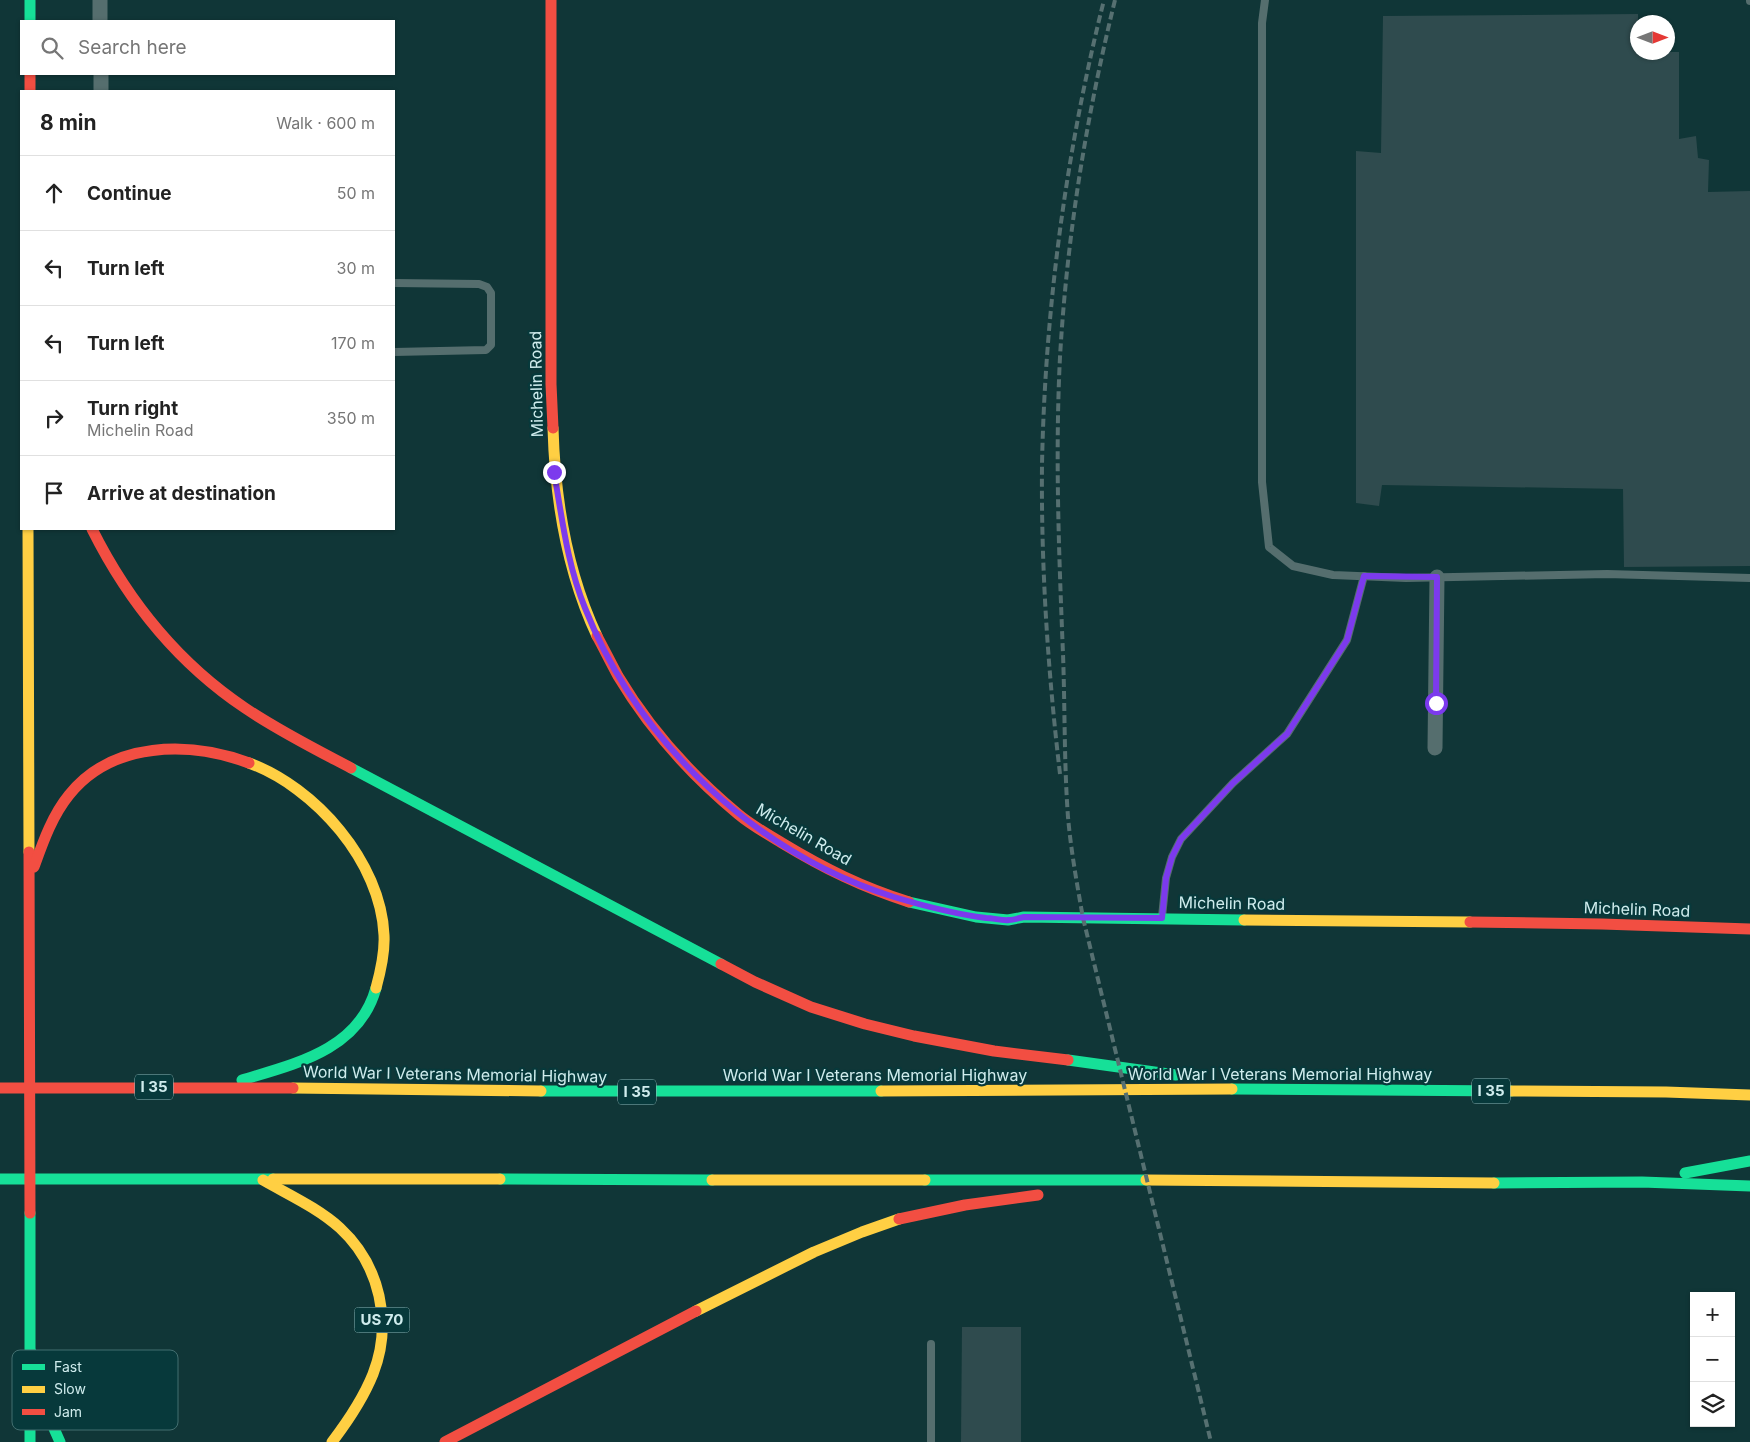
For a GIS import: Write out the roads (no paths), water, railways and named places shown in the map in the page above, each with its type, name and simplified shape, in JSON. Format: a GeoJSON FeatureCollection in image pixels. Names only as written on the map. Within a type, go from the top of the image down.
{"type":"FeatureCollection","features":[{"type":"Feature","properties":{"kind":"main road"},"geometry":{"type":"LineString","coordinates":[[30,0],[30,20]]}},
{"type":"Feature","properties":{"kind":"main road","name":"Michelin Road"},"geometry":{"type":"LineString","coordinates":[[551,0],[551,384],[554,472],[568,550],[584,606],[618,676],[646,718],[680,759],[738,814],[818,865],[872,890],[947,911],[1008,920],[1024,917],[1162,918],[1602,924],[1750,929]]}},
{"type":"Feature","properties":{"kind":"main road"},"geometry":{"type":"LineString","coordinates":[[30,75],[30,90]]}},
{"type":"Feature","properties":{"kind":"main road"},"geometry":{"type":"LineString","coordinates":[[28,530],[30,1349]]}},
{"type":"Feature","properties":{"kind":"main road"},"geometry":{"type":"LineString","coordinates":[[93,530],[117,576],[138,608],[166,641],[191,666],[224,694],[309,746],[755,982],[812,1007],[865,1024],[914,1036],[994,1051],[1182,1076],[1233,1089]]}},
{"type":"Feature","properties":{"kind":"main road"},"geometry":{"type":"LineString","coordinates":[[28,885],[51,823],[63,802],[79,784],[98,769],[137,752],[158,748],[179,748],[230,756],[261,767],[288,782],[313,802],[333,822],[355,850],[370,879],[379,906],[384,928],[384,947],[381,978],[375,994],[358,1023],[343,1038],[322,1053],[219,1087]]}},
{"type":"Feature","properties":{"kind":"main road","name":"World War I Veterans Memorial Highway"},"geometry":{"type":"LineString","coordinates":[[0,1088],[219,1087],[637,1092],[1233,1089],[1666,1092],[1750,1095]]}},
{"type":"Feature","properties":{"kind":"main road"},"geometry":{"type":"LineString","coordinates":[[1666,1092],[1741,1106]]}},
{"type":"Feature","properties":{"kind":"main road"},"geometry":{"type":"LineString","coordinates":[[1642,1182],[1750,1161]]}},
{"type":"Feature","properties":{"kind":"main road"},"geometry":{"type":"LineString","coordinates":[[0,1179],[1082,1185],[1133,1180],[1208,1180],[1423,1183],[1642,1182],[1750,1186]]}},
{"type":"Feature","properties":{"kind":"main road","name":"US 70"},"geometry":{"type":"LineString","coordinates":[[262,1179],[331,1220],[342,1229],[363,1254],[378,1287],[382,1304],[383,1323],[376,1364],[366,1390],[332,1442]]}},
{"type":"Feature","properties":{"kind":"main road"},"geometry":{"type":"LineString","coordinates":[[445,1442],[768,1274],[857,1234],[893,1221],[928,1212],[966,1204],[1058,1192],[1082,1185]]}},
{"type":"Feature","properties":{"kind":"main road"},"geometry":{"type":"LineString","coordinates":[[55,1430],[60,1442]]}},
{"type":"Feature","properties":{"kind":"street"},"geometry":{"type":"LineString","coordinates":[[100,0],[100,20]]}},
{"type":"Feature","properties":{"kind":"street"},"geometry":{"type":"LineString","coordinates":[[101,75],[101,90]]}},
{"type":"Feature","properties":{"kind":"street"},"geometry":{"type":"LineString","coordinates":[[1435,748],[1437,577]]}},
{"type":"Feature","properties":{"kind":"lane"},"geometry":{"type":"LineString","coordinates":[[1265,0],[1262,23],[1262,482],[1269,547],[1293,566],[1333,575],[1437,577],[1607,574],[1750,578]]}},
{"type":"Feature","properties":{"kind":"lane"},"geometry":{"type":"LineString","coordinates":[[395,283],[479,284],[487,287],[491,293],[491,345],[486,350],[479,352],[395,352]]}},
{"type":"Feature","properties":{"kind":"lane"},"geometry":{"type":"LineString","coordinates":[[1162,918],[1166,878],[1172,857],[1181,839],[1233,783],[1287,734],[1347,640],[1364,576]]}},
{"type":"Feature","properties":{"kind":"lane"},"geometry":{"type":"LineString","coordinates":[[930,1442],[931,1344]]}},
{"type":"Feature","properties":{"kind":"railway"},"geometry":{"type":"LineString","coordinates":[[1060,774],[1052,697],[1044,581],[1042,504],[1044,407],[1053,290],[1068,173],[1104,0]]}},
{"type":"Feature","properties":{"kind":"railway"},"geometry":{"type":"LineString","coordinates":[[1115,0],[1095,89],[1079,177],[1067,267],[1060,357],[1058,506],[1068,817],[1072,855],[1083,918],[1211,1442]]}}]}
